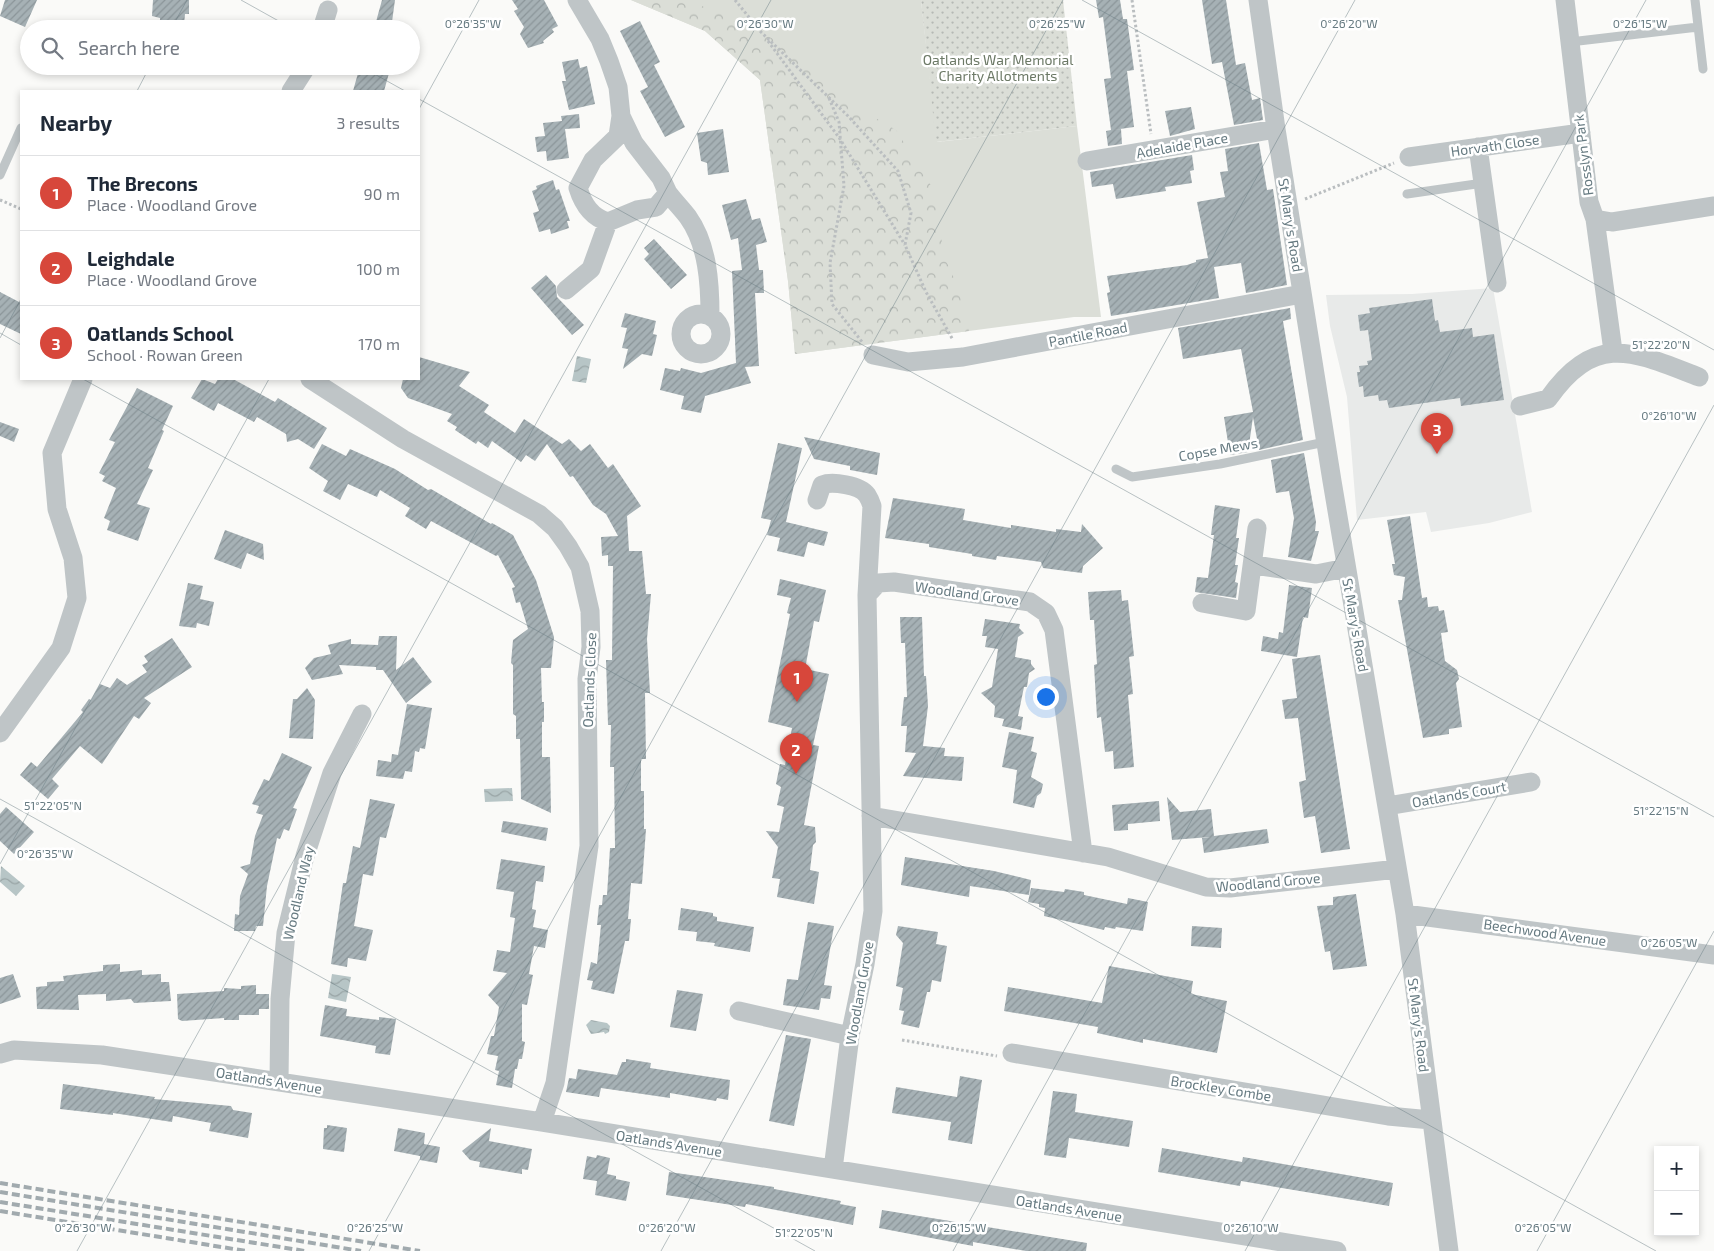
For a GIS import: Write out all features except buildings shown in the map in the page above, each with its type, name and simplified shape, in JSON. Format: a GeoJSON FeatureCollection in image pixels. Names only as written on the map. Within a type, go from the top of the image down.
{"type":"FeatureCollection","features":[{"type":"Feature","properties":{"kind":"street"},"geometry":{"type":"LineString","coordinates":[[577,0],[600,39],[609,61],[618,87],[621,116],[618,136],[593,160],[578,188],[582,203],[599,219],[608,222],[637,210],[656,207],[668,193]]}},
{"type":"Feature","properties":{"kind":"street","name":"St Mary's Road"},"geometry":{"type":"LineString","coordinates":[[1258,0],[1276,129],[1346,568],[1405,914],[1449,1251]]}},
{"type":"Feature","properties":{"kind":"street","name":"Rosslyn Park"},"geometry":{"type":"LineString","coordinates":[[1565,0],[1588,202],[1595,219],[1613,351]]}},
{"type":"Feature","properties":{"kind":"street"},"geometry":{"type":"LineString","coordinates":[[325,20],[328,10]]}},
{"type":"Feature","properties":{"kind":"street"},"geometry":{"type":"LineString","coordinates":[[292,90],[301,75]]}},
{"type":"Feature","properties":{"kind":"street"},"geometry":{"type":"LineString","coordinates":[[621,116],[634,143],[661,178],[668,193],[689,219],[701,245],[710,280],[710,316]]}},
{"type":"Feature","properties":{"kind":"street","name":"Adelaide Place"},"geometry":{"type":"LineString","coordinates":[[1087,162],[1276,129]]}},
{"type":"Feature","properties":{"kind":"street","name":"Horvath Close"},"geometry":{"type":"LineString","coordinates":[[1409,157],[1580,133]]}},
{"type":"Feature","properties":{"kind":"street"},"geometry":{"type":"LineString","coordinates":[[1478,148],[1497,283]]}},
{"type":"Feature","properties":{"kind":"street"},"geometry":{"type":"LineString","coordinates":[[1595,219],[1612,222],[1714,206]]}},
{"type":"Feature","properties":{"kind":"street"},"geometry":{"type":"LineString","coordinates":[[566,290],[591,269],[608,222]]}},
{"type":"Feature","properties":{"kind":"street","name":"Pantile Road"},"geometry":{"type":"LineString","coordinates":[[873,355],[908,362],[963,357],[1302,294]]}},
{"type":"Feature","properties":{"kind":"street"},"geometry":{"type":"LineString","coordinates":[[1520,406],[1548,400],[1558,385],[1576,369],[1595,358],[1613,351],[1635,354],[1699,377]]}},
{"type":"Feature","properties":{"kind":"street"},"geometry":{"type":"LineString","coordinates":[[0,733],[61,648],[77,598],[73,558],[56,509],[52,453],[82,380]]}},
{"type":"Feature","properties":{"kind":"street","name":"Oatlands Close"},"geometry":{"type":"LineString","coordinates":[[312,380],[403,439],[539,514],[554,528],[568,546],[580,567],[587,591],[591,647],[587,679],[589,846],[555,1083],[542,1122]]}},
{"type":"Feature","properties":{"kind":"street"},"geometry":{"type":"LineString","coordinates":[[817,500],[822,485],[829,482],[860,490],[867,494],[872,506],[867,595]]}},
{"type":"Feature","properties":{"kind":"street"},"geometry":{"type":"LineString","coordinates":[[1202,603],[1246,611],[1254,565],[1257,528]]}},
{"type":"Feature","properties":{"kind":"street"},"geometry":{"type":"LineString","coordinates":[[1254,565],[1316,574],[1346,568]]}},
{"type":"Feature","properties":{"kind":"street","name":"Woodland Grove"},"geometry":{"type":"LineString","coordinates":[[833,1169],[850,1036],[865,964],[873,911],[867,595],[878,583],[894,582],[1030,602],[1046,613],[1054,630],[1083,853]]}},
{"type":"Feature","properties":{"kind":"street","name":"Woodland Way"},"geometry":{"type":"LineString","coordinates":[[279,1082],[280,999],[286,933],[305,856],[332,772],[362,714]]}},
{"type":"Feature","properties":{"kind":"street","name":"Oatlands Court"},"geometry":{"type":"LineString","coordinates":[[1387,806],[1531,782]]}},
{"type":"Feature","properties":{"kind":"street","name":"Woodland Grove"},"geometry":{"type":"LineString","coordinates":[[871,816],[1108,857],[1206,888],[1230,888],[1397,869]]}},
{"type":"Feature","properties":{"kind":"street","name":"Beechwood Avenue"},"geometry":{"type":"LineString","coordinates":[[1405,914],[1714,955]]}},
{"type":"Feature","properties":{"kind":"street"},"geometry":{"type":"LineString","coordinates":[[739,1011],[850,1036]]}},
{"type":"Feature","properties":{"kind":"street","name":"Oatlands Avenue"},"geometry":{"type":"LineString","coordinates":[[0,1054],[14,1050],[102,1054],[542,1122],[1337,1251]]}},
{"type":"Feature","properties":{"kind":"street","name":"Brockley Combe"},"geometry":{"type":"LineString","coordinates":[[1012,1053],[1388,1116],[1431,1120]]}},
{"type":"Feature","properties":{"kind":"lane"},"geometry":{"type":"LineString","coordinates":[[1695,0],[1703,69]]}},
{"type":"Feature","properties":{"kind":"lane"},"geometry":{"type":"LineString","coordinates":[[1570,42],[1698,27]]}},
{"type":"Feature","properties":{"kind":"lane"},"geometry":{"type":"LineString","coordinates":[[0,175],[20,130]]}},
{"type":"Feature","properties":{"kind":"lane"},"geometry":{"type":"LineString","coordinates":[[1407,194],[1483,183]]}},
{"type":"Feature","properties":{"kind":"lane","name":"Copse Mews"},"geometry":{"type":"LineString","coordinates":[[1116,469],[1132,477],[1220,464],[1326,442]]}},
{"type":"Feature","properties":{"kind":"path"},"geometry":{"type":"LineString","coordinates":[[735,0],[840,139],[905,245],[926,292],[963,357]]}},
{"type":"Feature","properties":{"kind":"path"},"geometry":{"type":"LineString","coordinates":[[1132,0],[1152,150]]}},
{"type":"Feature","properties":{"kind":"path"},"geometry":{"type":"LineString","coordinates":[[761,32],[828,96],[898,171],[911,213],[905,245]]}},
{"type":"Feature","properties":{"kind":"path"},"geometry":{"type":"LineString","coordinates":[[828,96],[839,122],[844,186],[830,263],[832,304],[873,355]]}},
{"type":"Feature","properties":{"kind":"path"},"geometry":{"type":"LineString","coordinates":[[1288,205],[1409,157]]}},
{"type":"Feature","properties":{"kind":"path"},"geometry":{"type":"LineString","coordinates":[[0,200],[20,209]]}},
{"type":"Feature","properties":{"kind":"path"},"geometry":{"type":"LineString","coordinates":[[902,1040],[994,1057],[1012,1053]]}},
{"type":"Feature","properties":{"kind":"shaded area"},"geometry":{"type":"Polygon","coordinates":[[[1493,288],[1532,512],[1489,523],[1431,532],[1426,512],[1357,520],[1347,397],[1330,326],[1326,295],[1412,294],[1493,288]]]}},
{"type":"Feature","properties":{"kind":"green space"},"geometry":{"type":"Polygon","coordinates":[[[631,0],[921,0],[937,142],[1077,126],[1101,317],[1074,317],[795,354],[788,281],[760,80],[705,31],[631,0]]]}},
{"type":"Feature","properties":{"kind":"green space"},"geometry":{"type":"Polygon","coordinates":[[[631,0],[683,0],[711,9],[790,47],[869,114],[896,130],[935,192],[944,256],[957,285],[969,331],[795,354],[788,281],[760,80],[705,31],[631,0]]]}},
{"type":"Feature","properties":{"kind":"green space","name":"Oatlands War Memorial Charity Allotments"},"geometry":{"type":"Polygon","coordinates":[[[921,0],[1063,0],[1077,126],[936,142],[921,0]]]}},
{"type":"Feature","properties":{"kind":"water"},"geometry":{"type":"Polygon","coordinates":[[[577,356],[591,359],[586,383],[572,381],[577,356]]]}},
{"type":"Feature","properties":{"kind":"water"},"geometry":{"type":"Polygon","coordinates":[[[512,788],[513,801],[485,802],[484,789],[512,788]]]}},
{"type":"Feature","properties":{"kind":"water"},"geometry":{"type":"Polygon","coordinates":[[[1,866],[25,886],[16,896],[0,882],[1,866]]]}},
{"type":"Feature","properties":{"kind":"water"},"geometry":{"type":"Polygon","coordinates":[[[332,974],[351,977],[346,1002],[328,998],[332,974]]]}},
{"type":"Feature","properties":{"kind":"water"},"geometry":{"type":"Polygon","coordinates":[[[591,1020],[607,1023],[610,1026],[609,1032],[605,1034],[604,1032],[591,1034],[586,1025],[591,1020]]]}},
{"type":"Feature","properties":{"kind":"railway"},"geometry":{"type":"LineString","coordinates":[[0,1183],[420,1251]]}},
{"type":"Feature","properties":{"kind":"railway"},"geometry":{"type":"LineString","coordinates":[[0,1192],[361,1251]]}},
{"type":"Feature","properties":{"kind":"railway"},"geometry":{"type":"LineString","coordinates":[[0,1202],[305,1251]]}},
{"type":"Feature","properties":{"kind":"railway"},"geometry":{"type":"LineString","coordinates":[[0,1211],[246,1251]]}},
{"type":"Feature","properties":{"kind":"place","name":"Oatlands School"},"geometry":{"type":"Point","coordinates":[1437,454]}},
{"type":"Feature","properties":{"kind":"place","name":"The Brecons"},"geometry":{"type":"Point","coordinates":[797,702]}},
{"type":"Feature","properties":{"kind":"place","name":"Leighdale"},"geometry":{"type":"Point","coordinates":[796,774]}}]}
